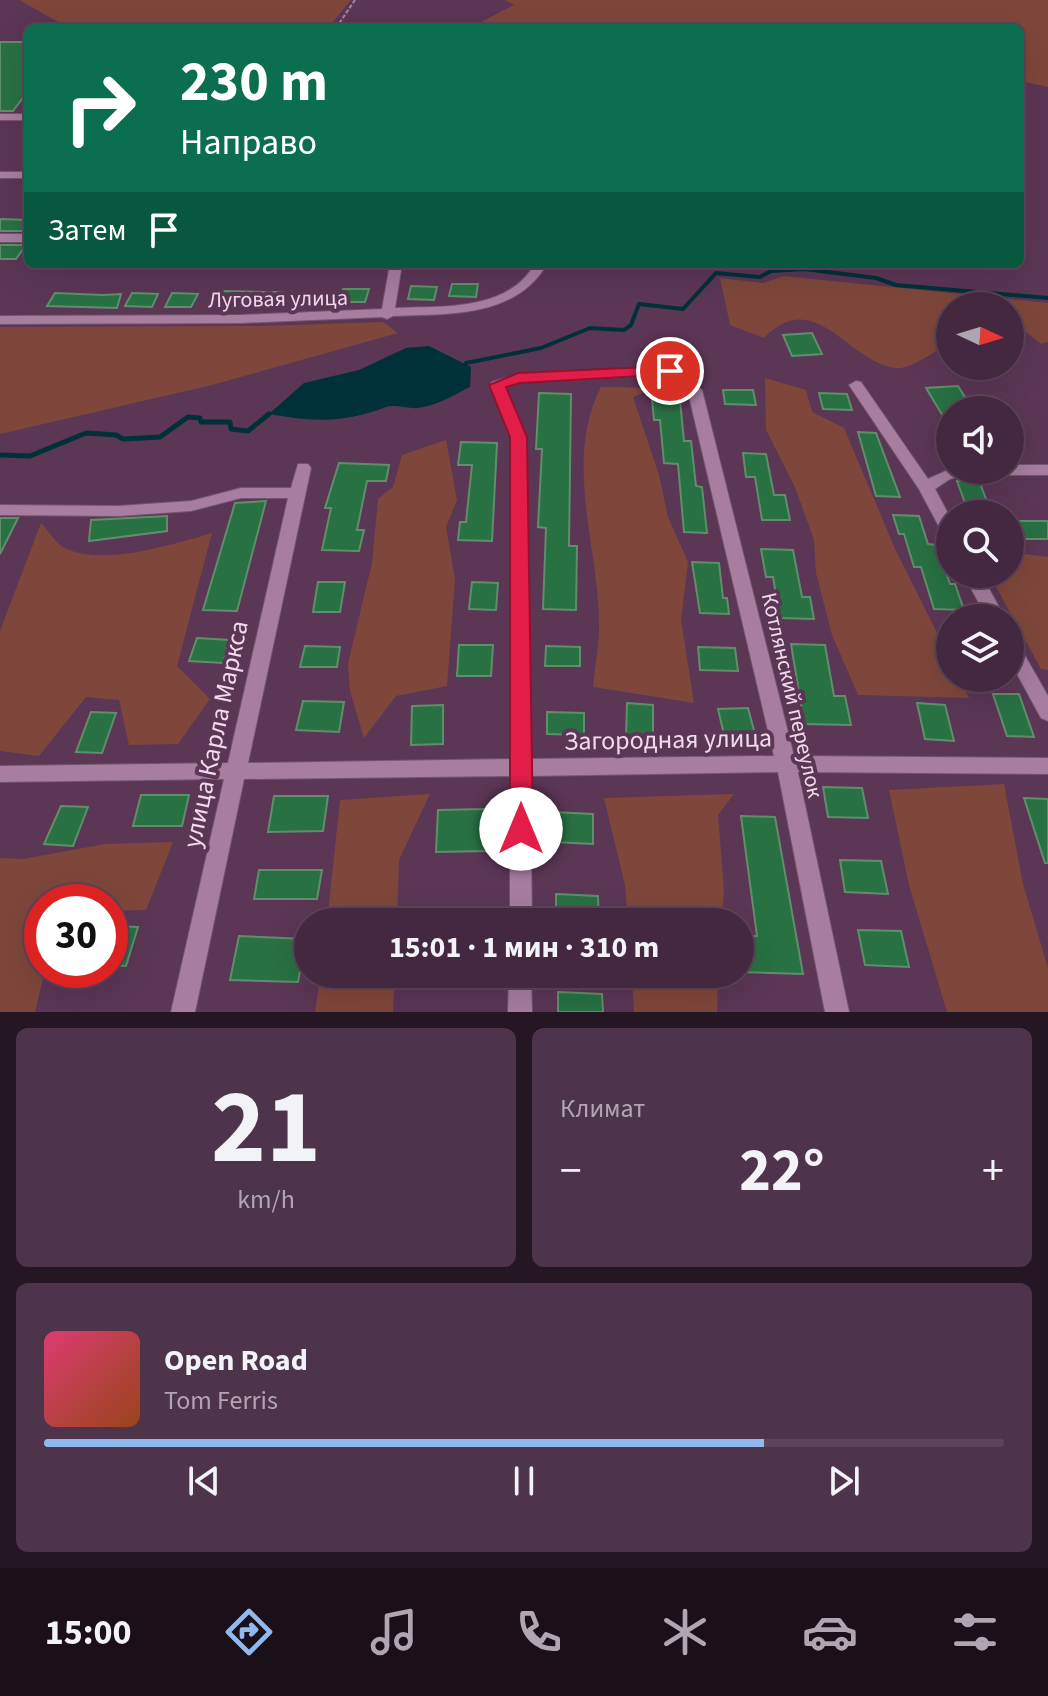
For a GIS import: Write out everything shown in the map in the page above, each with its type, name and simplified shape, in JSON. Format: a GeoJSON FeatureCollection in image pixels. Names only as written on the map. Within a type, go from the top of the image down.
{"type":"FeatureCollection","features":[{"type":"Feature","properties":{"kind":"street"},"geometry":{"type":"LineString","coordinates":[[0,117],[24,117]]}},
{"type":"Feature","properties":{"kind":"street"},"geometry":{"type":"LineString","coordinates":[[0,175],[24,175]]}},
{"type":"Feature","properties":{"kind":"street"},"geometry":{"type":"LineString","coordinates":[[0,238],[24,238]]}},
{"type":"Feature","properties":{"kind":"street"},"geometry":{"type":"LineString","coordinates":[[387,315],[395,268]]}},
{"type":"Feature","properties":{"kind":"street","name":"Луговая улица"},"geometry":{"type":"LineString","coordinates":[[0,320],[387,315],[465,309],[500,300],[526,286],[538,268]]}},
{"type":"Feature","properties":{"kind":"street","name":"Котлянский переулок"},"geometry":{"type":"LineString","coordinates":[[522,766],[519,437],[497,385],[518,378],[670,371],[695,390],[786,764],[837,1012]]}},
{"type":"Feature","properties":{"kind":"street"},"geometry":{"type":"LineString","coordinates":[[856,385],[936,506]]}},
{"type":"Feature","properties":{"kind":"street","name":"улица Карла Маркса"},"geometry":{"type":"LineString","coordinates":[[183,1012],[303,468]]}},
{"type":"Feature","properties":{"kind":"street"},"geometry":{"type":"LineString","coordinates":[[1024,470],[1048,470]]}},
{"type":"Feature","properties":{"kind":"street"},"geometry":{"type":"LineString","coordinates":[[926,488],[936,481]]}},
{"type":"Feature","properties":{"kind":"street"},"geometry":{"type":"LineString","coordinates":[[0,510],[118,511],[191,506],[241,493],[297,493]]}},
{"type":"Feature","properties":{"kind":"street"},"geometry":{"type":"LineString","coordinates":[[1024,670],[1048,713]]}},
{"type":"Feature","properties":{"kind":"street"},"geometry":{"type":"LineString","coordinates":[[521,908],[522,766]]}},
{"type":"Feature","properties":{"kind":"street","name":"Загородная улица"},"geometry":{"type":"LineString","coordinates":[[0,774],[235,774],[522,766],[1048,766]]}},
{"type":"Feature","properties":{"kind":"street"},"geometry":{"type":"LineString","coordinates":[[520,988],[520,1012]]}},
{"type":"Feature","properties":{"kind":"path"},"geometry":{"type":"LineString","coordinates":[[339,24],[355,0]]}},
{"type":"Feature","properties":{"kind":"shaded area"},"geometry":{"type":"Polygon","coordinates":[[[19,0],[351,0],[331,24],[62,24],[19,0]]]}},
{"type":"Feature","properties":{"kind":"shaded area"},"geometry":{"type":"Polygon","coordinates":[[[505,0],[1048,0],[1048,87],[1024,82],[1024,24],[478,24],[514,5],[505,0]]]}},
{"type":"Feature","properties":{"kind":"shaded area"},"geometry":{"type":"Polygon","coordinates":[[[784,276],[940,292],[936,292],[936,351],[915,363],[894,368],[861,353],[815,323],[799,320],[782,324],[764,338],[730,325],[720,278],[763,283],[784,276]]]}},
{"type":"Feature","properties":{"kind":"shaded area"},"geometry":{"type":"Polygon","coordinates":[[[1024,301],[1048,303],[1048,342],[1041,344],[1024,330],[1024,301]]]}},
{"type":"Feature","properties":{"kind":"shaded area"},"geometry":{"type":"Polygon","coordinates":[[[383,322],[398,333],[212,385],[0,434],[0,327],[262,326],[383,322]]]}},
{"type":"Feature","properties":{"kind":"shaded area"},"geometry":{"type":"Polygon","coordinates":[[[429,346],[471,367],[470,387],[425,407],[390,406],[356,416],[315,420],[269,414],[304,383],[359,370],[406,348],[429,346]]]}},
{"type":"Feature","properties":{"kind":"shaded area"},"geometry":{"type":"Polygon","coordinates":[[[765,378],[806,390],[812,412],[844,428],[896,551],[936,631],[936,692],[966,692],[969,698],[858,695],[832,635],[816,573],[814,540],[795,487],[766,430],[765,378]]]}},
{"type":"Feature","properties":{"kind":"shaded area"},"geometry":{"type":"Polygon","coordinates":[[[601,387],[656,388],[633,397],[659,475],[668,517],[688,562],[681,620],[694,703],[593,687],[598,649],[598,595],[584,474],[590,415],[601,387]]]}},
{"type":"Feature","properties":{"kind":"shaded area"},"geometry":{"type":"Polygon","coordinates":[[[446,440],[457,500],[446,527],[455,579],[447,686],[396,696],[364,738],[350,691],[348,663],[372,563],[378,499],[393,487],[402,455],[446,440]]]}},
{"type":"Feature","properties":{"kind":"shaded area"},"geometry":{"type":"Polygon","coordinates":[[[41,523],[63,547],[78,553],[97,555],[137,552],[212,533],[177,666],[210,699],[178,744],[129,745],[119,700],[86,697],[39,756],[0,751],[0,631],[41,523]]]}},
{"type":"Feature","properties":{"kind":"shaded area"},"geometry":{"type":"Polygon","coordinates":[[[1024,554],[1048,557],[1048,670],[1041,669],[1024,638],[1024,604],[1005,604],[997,588],[1024,588],[1024,554]]]}},
{"type":"Feature","properties":{"kind":"shaded area"},"geometry":{"type":"Polygon","coordinates":[[[1004,784],[1023,884],[1048,968],[1048,1012],[947,1012],[909,885],[889,790],[1004,784]]]}},
{"type":"Feature","properties":{"kind":"shaded area"},"geometry":{"type":"Polygon","coordinates":[[[430,794],[399,860],[397,908],[328,908],[340,800],[430,794]]]}},
{"type":"Feature","properties":{"kind":"shaded area"},"geometry":{"type":"Polygon","coordinates":[[[734,794],[718,815],[723,908],[627,908],[625,885],[604,798],[734,794]]]}},
{"type":"Feature","properties":{"kind":"shaded area"},"geometry":{"type":"Polygon","coordinates":[[[173,842],[146,910],[128,910],[128,884],[24,884],[24,988],[41,988],[35,1012],[0,1012],[0,858],[23,859],[105,844],[173,842]]]}},
{"type":"Feature","properties":{"kind":"shaded area"},"geometry":{"type":"Polygon","coordinates":[[[319,988],[394,988],[393,1012],[315,1012],[319,988]]]}},
{"type":"Feature","properties":{"kind":"shaded area"},"geometry":{"type":"Polygon","coordinates":[[[633,988],[718,988],[717,1012],[634,1012],[633,988]]]}},
{"type":"Feature","properties":{"kind":"building"},"geometry":{"type":"Polygon","coordinates":[[[0,42],[24,42],[24,96],[13,111],[0,111],[0,42]]]}},
{"type":"Feature","properties":{"kind":"building"},"geometry":{"type":"Polygon","coordinates":[[[0,219],[24,220],[24,231],[0,231],[0,219]]]}},
{"type":"Feature","properties":{"kind":"building"},"geometry":{"type":"Polygon","coordinates":[[[0,245],[24,245],[16,259],[0,259],[0,245]]]}},
{"type":"Feature","properties":{"kind":"building"},"geometry":{"type":"Polygon","coordinates":[[[452,284],[478,284],[476,297],[449,296],[452,284]]]}},
{"type":"Feature","properties":{"kind":"building"},"geometry":{"type":"Polygon","coordinates":[[[411,286],[437,287],[434,300],[408,299],[411,286]]]}},
{"type":"Feature","properties":{"kind":"building"},"geometry":{"type":"Polygon","coordinates":[[[343,289],[369,289],[365,302],[339,302],[343,289]]]}},
{"type":"Feature","properties":{"kind":"building"},"geometry":{"type":"Polygon","coordinates":[[[223,291],[282,292],[277,305],[217,304],[223,291]]]}},
{"type":"Feature","properties":{"kind":"building"},"geometry":{"type":"Polygon","coordinates":[[[55,293],[121,294],[117,308],[47,306],[55,293]]]}},
{"type":"Feature","properties":{"kind":"building"},"geometry":{"type":"Polygon","coordinates":[[[132,293],[158,294],[152,307],[125,306],[132,293]]]}},
{"type":"Feature","properties":{"kind":"building"},"geometry":{"type":"Polygon","coordinates":[[[172,293],[198,294],[191,307],[165,307],[172,293]]]}},
{"type":"Feature","properties":{"kind":"building"},"geometry":{"type":"Polygon","coordinates":[[[812,333],[822,354],[792,356],[783,335],[812,333]]]}},
{"type":"Feature","properties":{"kind":"building"},"geometry":{"type":"Polygon","coordinates":[[[958,386],[964,396],[936,396],[936,405],[926,388],[958,386]]]}},
{"type":"Feature","properties":{"kind":"building"},"geometry":{"type":"Polygon","coordinates":[[[723,390],[753,390],[756,405],[725,404],[723,390]]]}},
{"type":"Feature","properties":{"kind":"building"},"geometry":{"type":"Polygon","coordinates":[[[539,393],[571,394],[569,546],[577,546],[576,610],[543,609],[546,528],[538,527],[542,449],[536,449],[539,393]]]}},
{"type":"Feature","properties":{"kind":"building"},"geometry":{"type":"Polygon","coordinates":[[[819,393],[847,394],[852,410],[823,409],[819,393]]]}},
{"type":"Feature","properties":{"kind":"building"},"geometry":{"type":"Polygon","coordinates":[[[652,399],[680,400],[684,441],[691,441],[696,486],[702,487],[707,533],[684,532],[678,464],[664,463],[660,420],[654,420],[652,399]]]}},
{"type":"Feature","properties":{"kind":"building"},"geometry":{"type":"Polygon","coordinates":[[[858,432],[876,433],[900,497],[876,496],[858,432]]]}},
{"type":"Feature","properties":{"kind":"building"},"geometry":{"type":"Polygon","coordinates":[[[461,442],[497,443],[492,541],[458,540],[460,522],[466,522],[472,465],[458,465],[461,442]]]}},
{"type":"Feature","properties":{"kind":"building"},"geometry":{"type":"Polygon","coordinates":[[[743,453],[766,454],[774,495],[785,495],[790,520],[762,520],[755,477],[746,477],[743,453]]]}},
{"type":"Feature","properties":{"kind":"building"},"geometry":{"type":"Polygon","coordinates":[[[339,463],[389,465],[386,481],[367,481],[357,530],[364,530],[359,551],[322,550],[331,508],[325,508],[339,463]]]}},
{"type":"Feature","properties":{"kind":"building"},"geometry":{"type":"Polygon","coordinates":[[[958,484],[980,484],[986,500],[964,500],[958,484]]]}},
{"type":"Feature","properties":{"kind":"building"},"geometry":{"type":"Polygon","coordinates":[[[266,501],[237,611],[203,610],[235,503],[266,501]]]}},
{"type":"Feature","properties":{"kind":"building"},"geometry":{"type":"Polygon","coordinates":[[[893,515],[919,516],[928,544],[936,545],[936,588],[956,588],[962,604],[936,604],[934,609],[921,567],[914,567],[904,534],[899,534],[893,515]]]}},
{"type":"Feature","properties":{"kind":"building"},"geometry":{"type":"Polygon","coordinates":[[[167,516],[167,531],[89,541],[91,520],[167,516]]]}},
{"type":"Feature","properties":{"kind":"building"},"geometry":{"type":"Polygon","coordinates":[[[0,518],[18,518],[0,554],[0,518]]]}},
{"type":"Feature","properties":{"kind":"building"},"geometry":{"type":"Polygon","coordinates":[[[1024,521],[1048,521],[1048,539],[1024,539],[1024,521]]]}},
{"type":"Feature","properties":{"kind":"building"},"geometry":{"type":"Polygon","coordinates":[[[761,549],[793,550],[802,597],[810,597],[814,619],[780,618],[773,577],[766,577],[761,549]]]}},
{"type":"Feature","properties":{"kind":"building"},"geometry":{"type":"Polygon","coordinates":[[[692,562],[719,563],[723,598],[727,598],[729,614],[700,613],[692,562]]]}},
{"type":"Feature","properties":{"kind":"building"},"geometry":{"type":"Polygon","coordinates":[[[318,582],[345,582],[340,612],[313,612],[318,582]]]}},
{"type":"Feature","properties":{"kind":"building"},"geometry":{"type":"Polygon","coordinates":[[[472,582],[498,583],[496,610],[469,609],[472,582]]]}},
{"type":"Feature","properties":{"kind":"building"},"geometry":{"type":"Polygon","coordinates":[[[197,638],[230,640],[223,663],[189,661],[197,638]]]}},
{"type":"Feature","properties":{"kind":"building"},"geometry":{"type":"Polygon","coordinates":[[[791,644],[825,645],[834,696],[845,696],[851,725],[804,724],[791,644]]]}},
{"type":"Feature","properties":{"kind":"building"},"geometry":{"type":"Polygon","coordinates":[[[459,645],[493,645],[491,676],[457,676],[459,645]]]}},
{"type":"Feature","properties":{"kind":"building"},"geometry":{"type":"Polygon","coordinates":[[[305,646],[340,647],[337,667],[300,667],[305,646]]]}},
{"type":"Feature","properties":{"kind":"building"},"geometry":{"type":"Polygon","coordinates":[[[546,646],[580,647],[580,666],[545,666],[546,646]]]}},
{"type":"Feature","properties":{"kind":"building"},"geometry":{"type":"Polygon","coordinates":[[[698,647],[735,648],[738,671],[700,670],[698,647]]]}},
{"type":"Feature","properties":{"kind":"building"},"geometry":{"type":"Polygon","coordinates":[[[993,694],[1019,694],[1034,737],[1007,736],[993,694]]]}},
{"type":"Feature","properties":{"kind":"building"},"geometry":{"type":"Polygon","coordinates":[[[303,701],[344,702],[339,732],[296,730],[303,701]]]}},
{"type":"Feature","properties":{"kind":"building"},"geometry":{"type":"Polygon","coordinates":[[[627,703],[653,705],[653,739],[626,737],[627,703]]]}},
{"type":"Feature","properties":{"kind":"building"},"geometry":{"type":"Polygon","coordinates":[[[917,703],[945,705],[954,741],[925,739],[917,703]]]}},
{"type":"Feature","properties":{"kind":"building"},"geometry":{"type":"Polygon","coordinates":[[[443,705],[443,744],[411,745],[412,706],[443,705]]]}},
{"type":"Feature","properties":{"kind":"building"},"geometry":{"type":"Polygon","coordinates":[[[748,708],[756,738],[725,739],[718,709],[748,708]]]}},
{"type":"Feature","properties":{"kind":"building"},"geometry":{"type":"Polygon","coordinates":[[[91,712],[116,713],[102,753],[76,752],[91,712]]]}},
{"type":"Feature","properties":{"kind":"building"},"geometry":{"type":"Polygon","coordinates":[[[547,712],[584,713],[584,735],[547,734],[547,712]]]}},
{"type":"Feature","properties":{"kind":"building"},"geometry":{"type":"Polygon","coordinates":[[[823,787],[862,788],[868,818],[828,817],[823,787]]]}},
{"type":"Feature","properties":{"kind":"building"},"geometry":{"type":"Polygon","coordinates":[[[141,795],[189,795],[182,826],[133,826],[141,795]]]}},
{"type":"Feature","properties":{"kind":"building"},"geometry":{"type":"Polygon","coordinates":[[[274,796],[328,796],[323,831],[268,832],[274,796]]]}},
{"type":"Feature","properties":{"kind":"building"},"geometry":{"type":"Polygon","coordinates":[[[1024,798],[1048,799],[1048,863],[1045,863],[1024,798]]]}},
{"type":"Feature","properties":{"kind":"building"},"geometry":{"type":"Polygon","coordinates":[[[61,806],[88,807],[73,846],[44,844],[61,806]]]}},
{"type":"Feature","properties":{"kind":"building"},"geometry":{"type":"Polygon","coordinates":[[[487,809],[487,851],[436,852],[438,810],[487,809]]]}},
{"type":"Feature","properties":{"kind":"building"},"geometry":{"type":"Polygon","coordinates":[[[553,812],[593,814],[593,844],[553,842],[553,812]]]}},
{"type":"Feature","properties":{"kind":"building"},"geometry":{"type":"Polygon","coordinates":[[[741,816],[775,817],[803,974],[754,972],[754,936],[757,936],[741,816]]]}},
{"type":"Feature","properties":{"kind":"building"},"geometry":{"type":"Polygon","coordinates":[[[840,860],[881,861],[888,894],[845,892],[840,860]]]}},
{"type":"Feature","properties":{"kind":"building"},"geometry":{"type":"Polygon","coordinates":[[[259,870],[322,870],[317,899],[254,899],[259,870]]]}},
{"type":"Feature","properties":{"kind":"building"},"geometry":{"type":"Polygon","coordinates":[[[556,894],[598,896],[598,908],[556,908],[556,894]]]}},
{"type":"Feature","properties":{"kind":"building"},"geometry":{"type":"Polygon","coordinates":[[[128,927],[138,927],[128,960],[128,927]]]}},
{"type":"Feature","properties":{"kind":"building"},"geometry":{"type":"Polygon","coordinates":[[[858,930],[901,931],[909,967],[865,965],[858,930]]]}},
{"type":"Feature","properties":{"kind":"building"},"geometry":{"type":"Polygon","coordinates":[[[239,936],[294,938],[294,982],[230,980],[239,936]]]}},
{"type":"Feature","properties":{"kind":"building"},"geometry":{"type":"Polygon","coordinates":[[[558,992],[602,994],[603,1012],[558,1012],[558,992]]]}},
{"type":"Feature","properties":{"kind":"waterway"},"geometry":{"type":"LineString","coordinates":[[466,363],[541,348],[590,328],[624,330],[631,325],[639,304],[683,309],[716,273],[760,277],[771,271],[804,269],[876,278],[896,285],[1048,298]]}},
{"type":"Feature","properties":{"kind":"waterway"},"geometry":{"type":"LineString","coordinates":[[0,455],[30,456],[86,433],[116,435],[123,439],[160,437],[188,417],[200,418],[201,422],[230,422],[231,429],[248,431],[269,414]]}},
{"type":"Feature","properties":{"kind":"route"},"geometry":{"type":"LineString","coordinates":[[521,829],[519,437],[497,385],[518,378],[670,371]]}}]}
